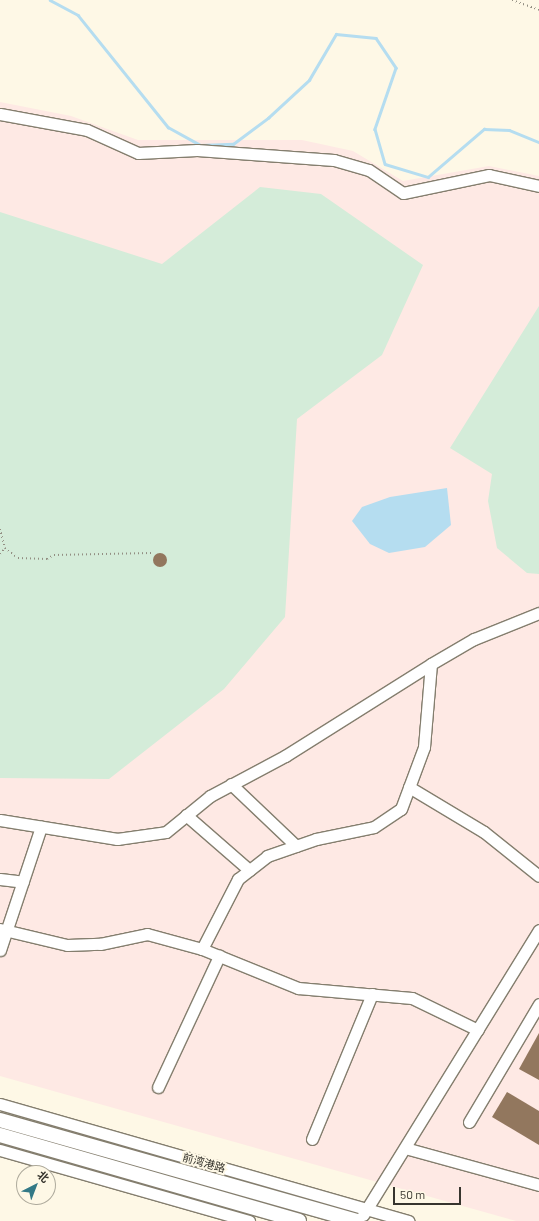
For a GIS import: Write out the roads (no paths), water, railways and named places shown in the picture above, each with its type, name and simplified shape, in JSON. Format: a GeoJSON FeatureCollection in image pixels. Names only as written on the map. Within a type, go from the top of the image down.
{"type":"FeatureCollection","features":[{"type":"Feature","properties":{"kind":"main road","name":"前湾港路"},"geometry":{"type":"LineString","coordinates":[[0,1120],[359,1221]]}},
{"type":"Feature","properties":{"kind":"main road"},"geometry":{"type":"LineString","coordinates":[[0,1135],[280,1218],[299,1221]]}},
{"type":"Feature","properties":{"kind":"street"},"geometry":{"type":"LineString","coordinates":[[0,114],[87,130],[138,153],[197,150],[334,160],[369,170],[403,193],[490,175],[539,186]]}},
{"type":"Feature","properties":{"kind":"street"},"geometry":{"type":"LineString","coordinates":[[0,820],[117,839],[166,832],[210,796],[286,756],[431,664],[474,639],[539,614]]}},
{"type":"Feature","properties":{"kind":"street"},"geometry":{"type":"LineString","coordinates":[[202,949],[238,879],[267,856],[296,846],[374,827],[400,809],[424,747],[431,664]]}},
{"type":"Feature","properties":{"kind":"street"},"geometry":{"type":"LineString","coordinates":[[231,784],[296,846]]}},
{"type":"Feature","properties":{"kind":"street"},"geometry":{"type":"LineString","coordinates":[[409,787],[484,832],[539,876]]}},
{"type":"Feature","properties":{"kind":"street"},"geometry":{"type":"LineString","coordinates":[[186,815],[249,870]]}},
{"type":"Feature","properties":{"kind":"street"},"geometry":{"type":"LineString","coordinates":[[0,950],[3,930],[23,882],[42,827]]}},
{"type":"Feature","properties":{"kind":"street"},"geometry":{"type":"LineString","coordinates":[[0,878],[23,882]]}},
{"type":"Feature","properties":{"kind":"street"},"geometry":{"type":"LineString","coordinates":[[3,930],[67,945],[100,944],[147,934],[202,949],[298,988],[412,998],[478,1030]]}},
{"type":"Feature","properties":{"kind":"street"},"geometry":{"type":"LineString","coordinates":[[359,1221],[539,930]]}},
{"type":"Feature","properties":{"kind":"street"},"geometry":{"type":"LineString","coordinates":[[158,1087],[219,956]]}},
{"type":"Feature","properties":{"kind":"street"},"geometry":{"type":"LineString","coordinates":[[312,1139],[372,994]]}},
{"type":"Feature","properties":{"kind":"street"},"geometry":{"type":"LineString","coordinates":[[469,1122],[539,1004]]}},
{"type":"Feature","properties":{"kind":"street","name":"前湾港路"},"geometry":{"type":"LineString","coordinates":[[0,1104],[409,1221]]}},
{"type":"Feature","properties":{"kind":"street"},"geometry":{"type":"LineString","coordinates":[[405,1148],[539,1185]]}},
{"type":"Feature","properties":{"kind":"street"},"geometry":{"type":"LineString","coordinates":[[0,1150],[249,1221]]}},
{"type":"Feature","properties":{"kind":"street"},"geometry":{"type":"LineString","coordinates":[[280,1218],[285,1200]]}},
{"type":"Feature","properties":{"kind":"water"},"geometry":{"type":"Polygon","coordinates":[[[447,488],[451,525],[425,547],[389,553],[370,544],[352,521],[362,507],[390,497],[447,488]]]}},
{"type":"Feature","properties":{"kind":"waterway"},"geometry":{"type":"LineString","coordinates":[[50,0],[78,15],[168,127],[201,145],[233,144],[268,118],[309,80],[336,34],[376,38],[396,68],[375,129],[385,164],[428,177],[484,129],[509,130],[539,142]]}}]}
